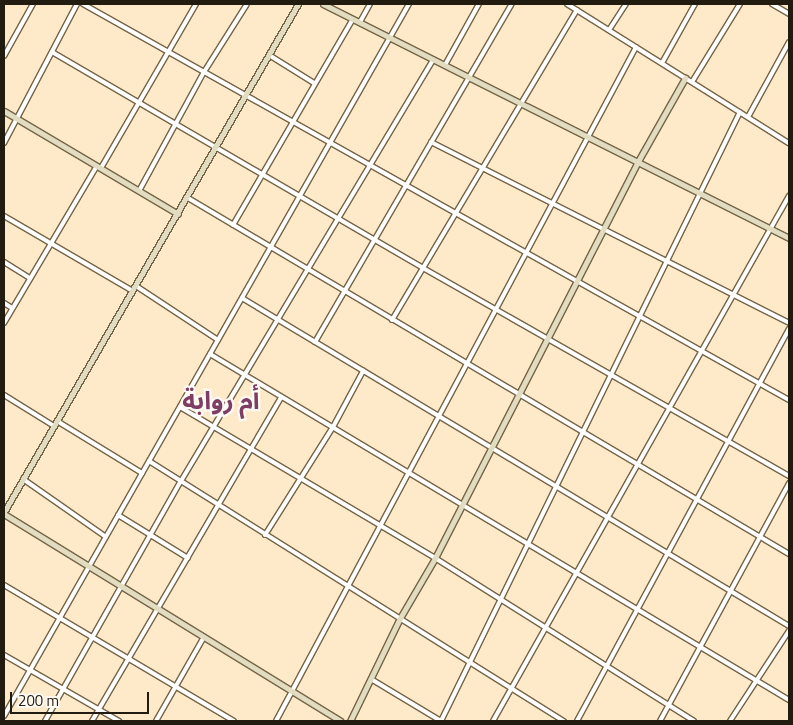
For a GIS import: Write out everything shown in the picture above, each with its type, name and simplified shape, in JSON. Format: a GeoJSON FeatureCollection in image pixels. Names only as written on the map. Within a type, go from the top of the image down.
{"type":"FeatureCollection","features":[{"type":"Feature","properties":{"kind":"street"},"geometry":{"type":"LineString","coordinates":[[4,56],[34,4]]}},
{"type":"Feature","properties":{"kind":"street"},"geometry":{"type":"LineString","coordinates":[[4,143],[77,4]]}},
{"type":"Feature","properties":{"kind":"street"},"geometry":{"type":"LineString","coordinates":[[83,4],[789,400]]}},
{"type":"Feature","properties":{"kind":"street"},"geometry":{"type":"LineString","coordinates":[[4,323],[50,242],[99,167],[196,4]]}},
{"type":"Feature","properties":{"kind":"street"},"geometry":{"type":"LineString","coordinates":[[139,191],[204,72],[247,4]]}},
{"type":"Feature","properties":{"kind":"street"},"geometry":{"type":"LineString","coordinates":[[298,4],[188,198],[4,513],[341,721]]}},
{"type":"Feature","properties":{"kind":"street"},"geometry":{"type":"LineString","coordinates":[[323,4],[789,238]]}},
{"type":"Feature","properties":{"kind":"street"},"geometry":{"type":"LineString","coordinates":[[360,22],[370,4]]}},
{"type":"Feature","properties":{"kind":"street"},"geometry":{"type":"LineString","coordinates":[[4,716],[410,4]]}},
{"type":"Feature","properties":{"kind":"street"},"geometry":{"type":"LineString","coordinates":[[445,65],[479,4]]}},
{"type":"Feature","properties":{"kind":"street"},"geometry":{"type":"LineString","coordinates":[[314,342],[512,4]]}},
{"type":"Feature","properties":{"kind":"street"},"geometry":{"type":"LineString","coordinates":[[567,4],[789,143]]}},
{"type":"Feature","properties":{"kind":"street"},"geometry":{"type":"LineString","coordinates":[[609,30],[626,4]]}},
{"type":"Feature","properties":{"kind":"street"},"geometry":{"type":"LineString","coordinates":[[662,63],[695,4]]}},
{"type":"Feature","properties":{"kind":"street"},"geometry":{"type":"LineString","coordinates":[[692,82],[740,4]]}},
{"type":"Feature","properties":{"kind":"street"},"geometry":{"type":"LineString","coordinates":[[772,4],[789,14]]}},
{"type":"Feature","properties":{"kind":"street"},"geometry":{"type":"LineString","coordinates":[[392,320],[577,10]]}},
{"type":"Feature","properties":{"kind":"street"},"geometry":{"type":"LineString","coordinates":[[233,225],[291,121],[353,19]]}},
{"type":"Feature","properties":{"kind":"street"},"geometry":{"type":"LineString","coordinates":[[748,116],[789,42]]}},
{"type":"Feature","properties":{"kind":"street"},"geometry":{"type":"LineString","coordinates":[[276,721],[636,47]]}},
{"type":"Feature","properties":{"kind":"street"},"geometry":{"type":"LineString","coordinates":[[52,52],[260,175],[789,476]]}},
{"type":"Feature","properties":{"kind":"street"},"geometry":{"type":"LineString","coordinates":[[269,55],[314,83]]}},
{"type":"Feature","properties":{"kind":"street"},"geometry":{"type":"LineString","coordinates":[[45,721],[213,426],[433,60]]}},
{"type":"Feature","properties":{"kind":"street"},"geometry":{"type":"LineString","coordinates":[[350,721],[400,618],[435,558],[637,163],[685,78]]}},
{"type":"Feature","properties":{"kind":"street"},"geometry":{"type":"LineString","coordinates":[[4,111],[178,214]]}},
{"type":"Feature","properties":{"kind":"street"},"geometry":{"type":"LineString","coordinates":[[371,679],[441,721],[526,543],[641,316],[740,112]]}},
{"type":"Feature","properties":{"kind":"street"},"geometry":{"type":"LineString","coordinates":[[430,142],[483,168],[551,206],[789,323]]}},
{"type":"Feature","properties":{"kind":"street"},"geometry":{"type":"LineString","coordinates":[[492,721],[638,465],[668,408],[772,230],[789,196]]}},
{"type":"Feature","properties":{"kind":"street"},"geometry":{"type":"LineString","coordinates":[[188,198],[518,396],[789,554]]}},
{"type":"Feature","properties":{"kind":"street"},"geometry":{"type":"LineString","coordinates":[[4,216],[134,289],[218,340]]}},
{"type":"Feature","properties":{"kind":"street"},"geometry":{"type":"LineString","coordinates":[[4,262],[30,278]]}},
{"type":"Feature","properties":{"kind":"street"},"geometry":{"type":"LineString","coordinates":[[242,298],[492,448],[556,484],[789,626]]}},
{"type":"Feature","properties":{"kind":"street"},"geometry":{"type":"LineString","coordinates":[[4,303],[12,308]]}},
{"type":"Feature","properties":{"kind":"street"},"geometry":{"type":"LineString","coordinates":[[577,721],[639,610],[698,500],[727,441],[789,329]]}},
{"type":"Feature","properties":{"kind":"street"},"geometry":{"type":"LineString","coordinates":[[210,354],[789,700]]}},
{"type":"Feature","properties":{"kind":"street"},"geometry":{"type":"LineString","coordinates":[[265,535],[299,477],[333,427],[363,371]]}},
{"type":"Feature","properties":{"kind":"street"},"geometry":{"type":"LineString","coordinates":[[4,395],[142,473]]}},
{"type":"Feature","properties":{"kind":"street"},"geometry":{"type":"LineString","coordinates":[[92,721],[130,659],[281,396]]}},
{"type":"Feature","properties":{"kind":"street"},"geometry":{"type":"LineString","coordinates":[[180,407],[435,558],[694,721]]}},
{"type":"Feature","properties":{"kind":"street"},"geometry":{"type":"LineString","coordinates":[[149,461],[348,588],[400,618],[564,721]]}},
{"type":"Feature","properties":{"kind":"street"},"geometry":{"type":"LineString","coordinates":[[23,479],[106,537]]}},
{"type":"Feature","properties":{"kind":"street"},"geometry":{"type":"LineString","coordinates":[[660,721],[789,483]]}},
{"type":"Feature","properties":{"kind":"street"},"geometry":{"type":"LineString","coordinates":[[118,515],[188,558]]}},
{"type":"Feature","properties":{"kind":"street"},"geometry":{"type":"LineString","coordinates":[[4,585],[234,721]]}},
{"type":"Feature","properties":{"kind":"street"},"geometry":{"type":"LineString","coordinates":[[730,721],[789,631]]}},
{"type":"Feature","properties":{"kind":"street"},"geometry":{"type":"LineString","coordinates":[[156,721],[204,637]]}},
{"type":"Feature","properties":{"kind":"street"},"geometry":{"type":"LineString","coordinates":[[4,655],[119,721]]}},
{"type":"Feature","properties":{"kind":"district","name":"أم روابة"},"geometry":{"type":"Point","coordinates":[221,400]}}]}
